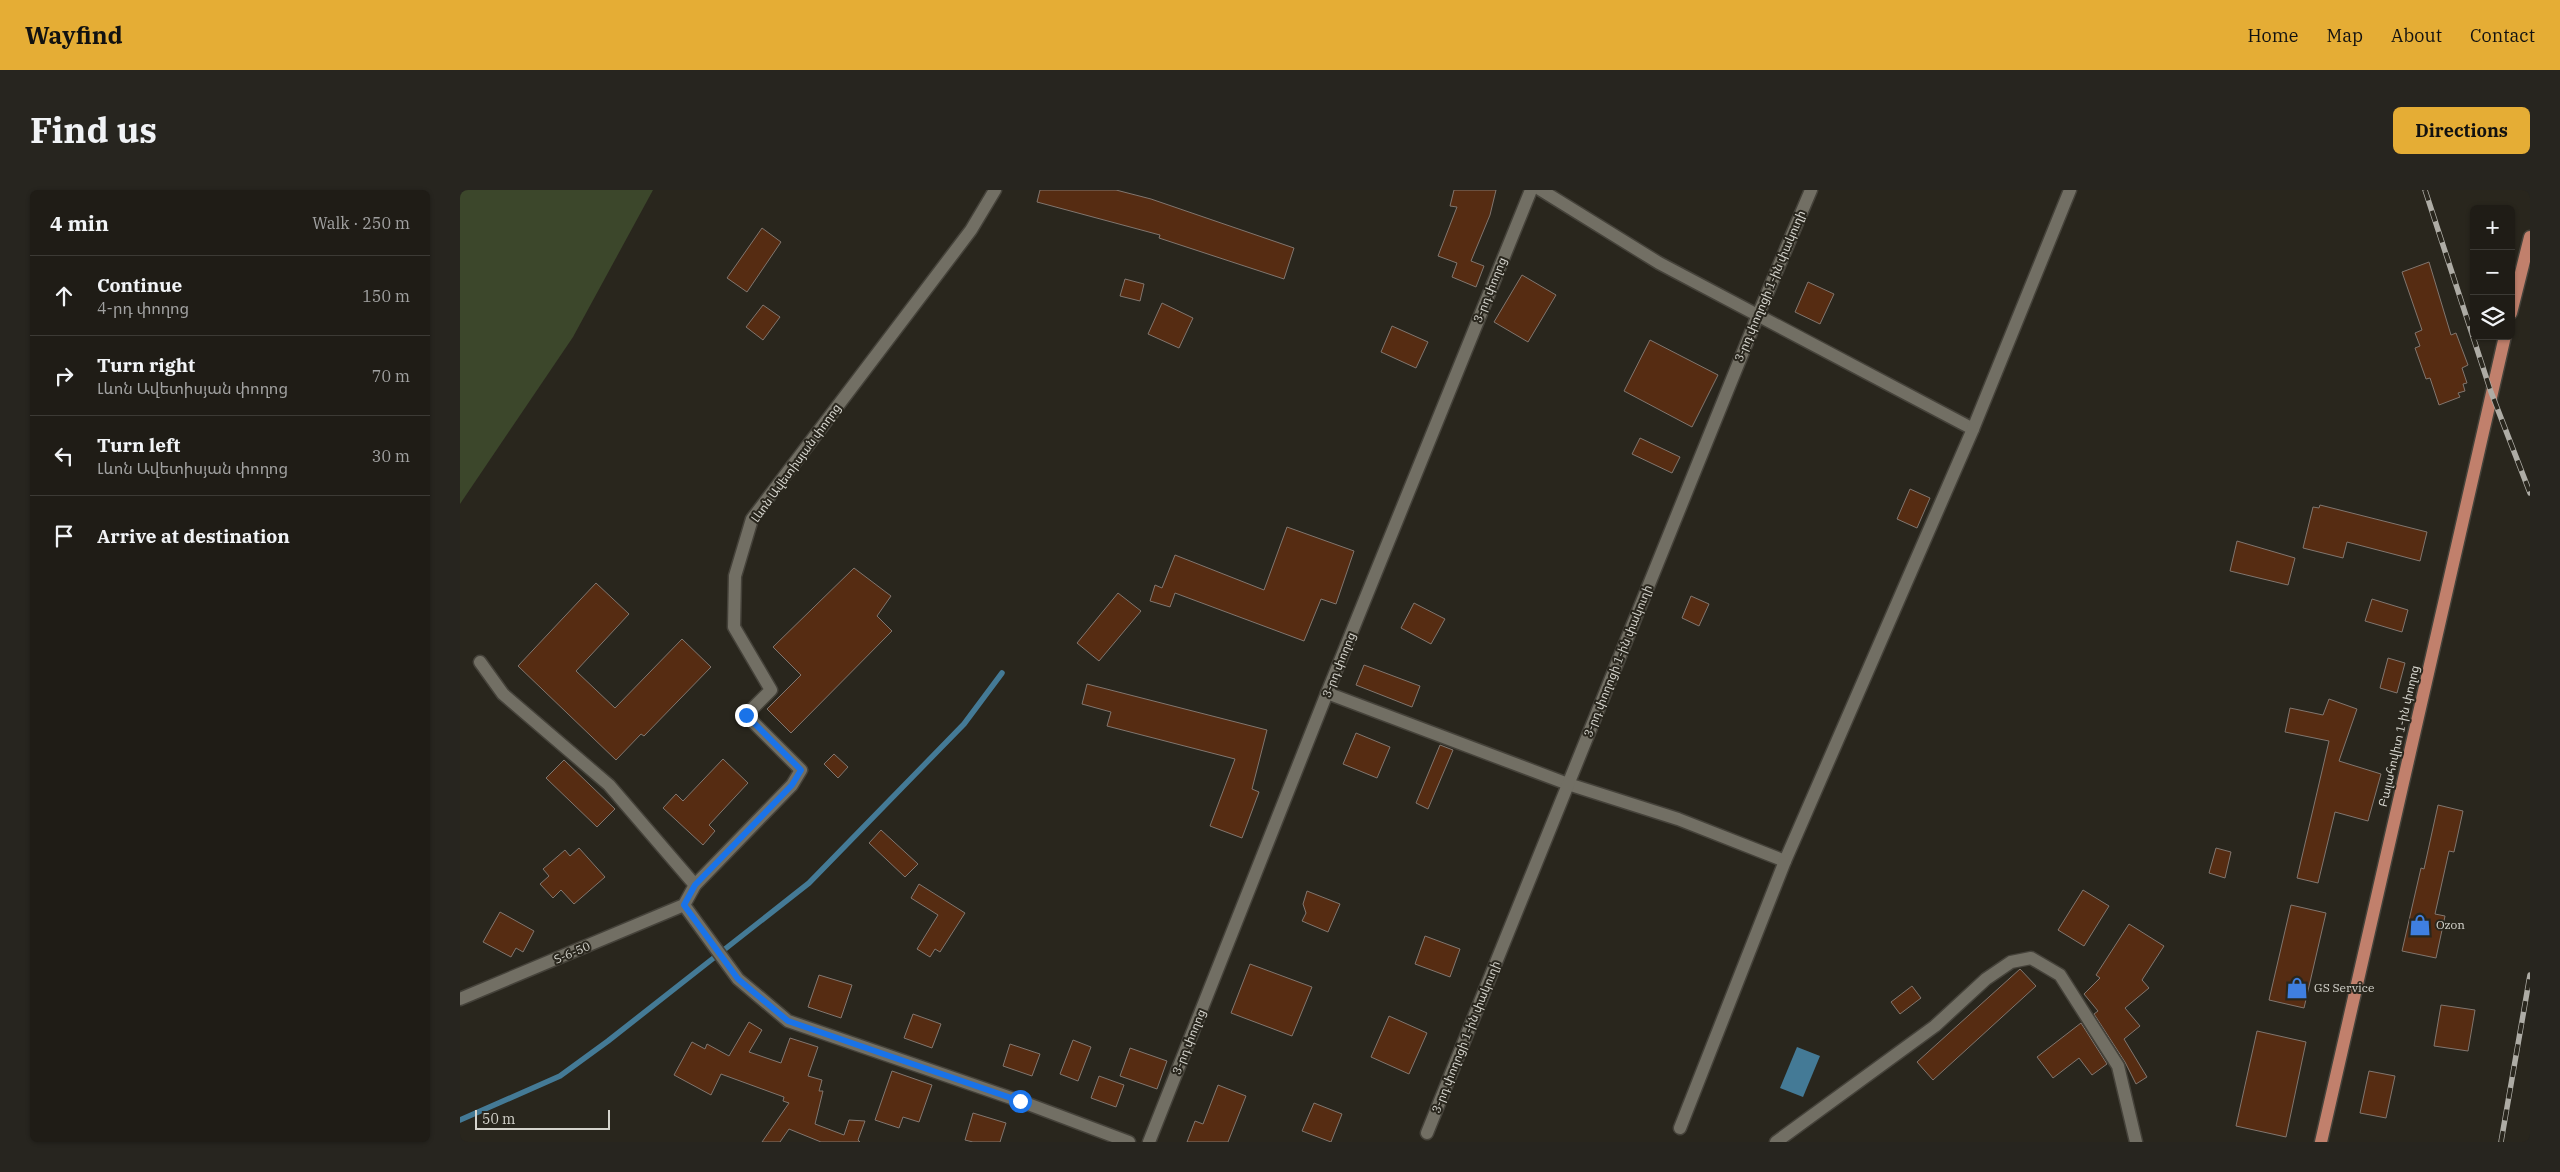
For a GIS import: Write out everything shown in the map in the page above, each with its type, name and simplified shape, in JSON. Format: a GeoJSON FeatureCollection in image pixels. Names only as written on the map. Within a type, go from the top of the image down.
{"type":"FeatureCollection","features":[{"type":"Feature","properties":{"kind":"main road"},"geometry":{"type":"LineString","coordinates":[[2515,297],[2530,237]]}},
{"type":"Feature","properties":{"kind":"main road","name":"Բալահովիտ 1-ին փողոց"},"geometry":{"type":"LineString","coordinates":[[2321,1142],[2505,340]]}},
{"type":"Feature","properties":{"kind":"street","name":"Լևոն Ավետիսյան փողոց"},"geometry":{"type":"LineString","coordinates":[[684,905],[695,885],[792,785],[801,770],[746,715],[771,690],[734,627],[735,576],[752,519],[971,230],[995,190]]}},
{"type":"Feature","properties":{"kind":"street","name":"3-րդ փողոց"},"geometry":{"type":"LineString","coordinates":[[1149,1142],[1327,694],[1531,190]]}},
{"type":"Feature","properties":{"kind":"street"},"geometry":{"type":"LineString","coordinates":[[1541,190],[1659,264],[1973,428]]}},
{"type":"Feature","properties":{"kind":"street","name":"3-րդ փողոցի 1-ին փակուղի"},"geometry":{"type":"LineString","coordinates":[[1427,1133],[1810,190]]}},
{"type":"Feature","properties":{"kind":"street"},"geometry":{"type":"LineString","coordinates":[[1680,1128],[1785,861],[1973,428],[2070,190]]}},
{"type":"Feature","properties":{"kind":"street"},"geometry":{"type":"LineString","coordinates":[[480,662],[503,694],[609,785],[695,885]]}},
{"type":"Feature","properties":{"kind":"street"},"geometry":{"type":"LineString","coordinates":[[1327,694],[1568,784],[1678,819],[1785,861]]}},
{"type":"Feature","properties":{"kind":"street"},"geometry":{"type":"LineString","coordinates":[[684,905],[738,979],[788,1021],[1020,1101],[1129,1142]]}},
{"type":"Feature","properties":{"kind":"street","name":"Տ-6-50"},"geometry":{"type":"LineString","coordinates":[[460,1000],[684,905]]}},
{"type":"Feature","properties":{"kind":"street"},"geometry":{"type":"LineString","coordinates":[[1776,1142],[1927,1032],[1986,979],[2012,962],[2031,958],[2060,975],[2118,1066],[2136,1142]]}},
{"type":"Feature","properties":{"kind":"green space"},"geometry":{"type":"Polygon","coordinates":[[[460,190],[653,190],[573,337],[460,504],[460,190]]]}},
{"type":"Feature","properties":{"kind":"water"},"geometry":{"type":"Polygon","coordinates":[[[1797,1047],[1820,1056],[1803,1097],[1780,1088],[1797,1047]]]}},
{"type":"Feature","properties":{"kind":"building"},"geometry":{"type":"Polygon","coordinates":[[[1040,190],[1116,190],[1151,199],[1294,248],[1284,279],[1159,238],[1160,235],[1037,202],[1040,190]]]}},
{"type":"Feature","properties":{"kind":"building"},"geometry":{"type":"Polygon","coordinates":[[[1454,190],[1496,190],[1490,215],[1471,261],[1484,266],[1476,287],[1452,277],[1457,263],[1438,256],[1457,207],[1450,206],[1454,190]]]}},
{"type":"Feature","properties":{"kind":"building"},"geometry":{"type":"Polygon","coordinates":[[[762,228],[781,242],[747,292],[727,278],[762,228]]]}},
{"type":"Feature","properties":{"kind":"building"},"geometry":{"type":"Polygon","coordinates":[[[2429,262],[2451,335],[2456,333],[2468,365],[2462,368],[2467,383],[2463,384],[2465,391],[2458,393],[2460,397],[2439,405],[2430,378],[2426,379],[2415,348],[2420,346],[2415,333],[2422,330],[2402,272],[2429,262]]]}},
{"type":"Feature","properties":{"kind":"building"},"geometry":{"type":"Polygon","coordinates":[[[1522,275],[1556,295],[1528,342],[1494,322],[1522,275]]]}},
{"type":"Feature","properties":{"kind":"building"},"geometry":{"type":"Polygon","coordinates":[[[1125,279],[1144,284],[1140,301],[1120,296],[1125,279]]]}},
{"type":"Feature","properties":{"kind":"building"},"geometry":{"type":"Polygon","coordinates":[[[1808,282],[1834,294],[1820,324],[1795,312],[1808,282]]]}},
{"type":"Feature","properties":{"kind":"building"},"geometry":{"type":"Polygon","coordinates":[[[1162,303],[1193,318],[1179,348],[1148,334],[1162,303]]]}},
{"type":"Feature","properties":{"kind":"building"},"geometry":{"type":"Polygon","coordinates":[[[763,305],[780,317],[763,340],[746,327],[763,305]]]}},
{"type":"Feature","properties":{"kind":"building"},"geometry":{"type":"Polygon","coordinates":[[[1392,326],[1428,342],[1416,368],[1381,352],[1392,326]]]}},
{"type":"Feature","properties":{"kind":"building"},"geometry":{"type":"Polygon","coordinates":[[[1650,340],[1718,375],[1692,427],[1624,391],[1650,340]]]}},
{"type":"Feature","properties":{"kind":"building"},"geometry":{"type":"Polygon","coordinates":[[[1640,438],[1680,457],[1672,473],[1632,454],[1640,438]]]}},
{"type":"Feature","properties":{"kind":"building"},"geometry":{"type":"Polygon","coordinates":[[[1910,489],[1930,498],[1917,528],[1897,519],[1910,489]]]}},
{"type":"Feature","properties":{"kind":"building"},"geometry":{"type":"Polygon","coordinates":[[[2320,505],[2427,532],[2420,561],[2347,542],[2343,558],[2303,548],[2313,507],[2319,508],[2320,505]]]}},
{"type":"Feature","properties":{"kind":"building"},"geometry":{"type":"Polygon","coordinates":[[[1287,527],[1354,551],[1336,604],[1321,599],[1304,641],[1175,593],[1170,607],[1150,601],[1155,585],[1162,588],[1175,555],[1264,590],[1287,527]]]}},
{"type":"Feature","properties":{"kind":"building"},"geometry":{"type":"Polygon","coordinates":[[[2237,541],[2295,558],[2288,585],[2230,571],[2237,541]]]}},
{"type":"Feature","properties":{"kind":"building"},"geometry":{"type":"Polygon","coordinates":[[[854,568],[891,596],[877,616],[892,631],[791,733],[767,709],[801,675],[773,647],[854,568]]]}},
{"type":"Feature","properties":{"kind":"building"},"geometry":{"type":"Polygon","coordinates":[[[596,583],[629,614],[576,671],[615,708],[682,639],[711,667],[644,736],[641,734],[616,760],[518,666],[596,583]]]}},
{"type":"Feature","properties":{"kind":"building"},"geometry":{"type":"Polygon","coordinates":[[[1118,593],[1141,611],[1099,661],[1077,643],[1118,593]]]}},
{"type":"Feature","properties":{"kind":"building"},"geometry":{"type":"Polygon","coordinates":[[[1691,596],[1709,604],[1699,626],[1682,618],[1691,596]]]}},
{"type":"Feature","properties":{"kind":"building"},"geometry":{"type":"Polygon","coordinates":[[[2372,599],[2408,610],[2402,632],[2365,621],[2372,599]]]}},
{"type":"Feature","properties":{"kind":"building"},"geometry":{"type":"Polygon","coordinates":[[[1414,603],[1445,619],[1431,644],[1401,628],[1414,603]]]}},
{"type":"Feature","properties":{"kind":"building"},"geometry":{"type":"Polygon","coordinates":[[[2388,658],[2405,663],[2397,693],[2380,688],[2388,658]]]}},
{"type":"Feature","properties":{"kind":"building"},"geometry":{"type":"Polygon","coordinates":[[[1364,665],[1420,686],[1412,707],[1356,685],[1364,665]]]}},
{"type":"Feature","properties":{"kind":"building"},"geometry":{"type":"Polygon","coordinates":[[[1087,684],[1267,730],[1252,789],[1259,792],[1242,838],[1210,826],[1235,759],[1107,726],[1111,712],[1082,704],[1087,684]]]}},
{"type":"Feature","properties":{"kind":"building"},"geometry":{"type":"Polygon","coordinates":[[[2329,699],[2357,709],[2339,761],[2381,774],[2368,821],[2335,812],[2318,883],[2297,878],[2329,741],[2285,732],[2290,708],[2323,715],[2329,699]]]}},
{"type":"Feature","properties":{"kind":"building"},"geometry":{"type":"Polygon","coordinates":[[[1356,733],[1390,747],[1377,778],[1343,764],[1356,733]]]}},
{"type":"Feature","properties":{"kind":"building"},"geometry":{"type":"Polygon","coordinates":[[[1440,745],[1453,750],[1428,809],[1416,803],[1440,745]]]}},
{"type":"Feature","properties":{"kind":"building"},"geometry":{"type":"Polygon","coordinates":[[[834,754],[848,767],[838,778],[824,764],[834,754]]]}},
{"type":"Feature","properties":{"kind":"building"},"geometry":{"type":"Polygon","coordinates":[[[723,759],[748,783],[709,825],[715,831],[703,845],[663,808],[676,794],[683,801],[723,759]]]}},
{"type":"Feature","properties":{"kind":"building"},"geometry":{"type":"Polygon","coordinates":[[[564,760],[615,809],[597,827],[546,778],[564,760]]]}},
{"type":"Feature","properties":{"kind":"building"},"geometry":{"type":"Polygon","coordinates":[[[2438,805],[2463,811],[2454,852],[2449,851],[2435,914],[2445,916],[2436,958],[2402,951],[2421,868],[2424,869],[2438,805]]]}},
{"type":"Feature","properties":{"kind":"building"},"geometry":{"type":"Polygon","coordinates":[[[881,830],[918,864],[905,877],[869,843],[881,830]]]}},
{"type":"Feature","properties":{"kind":"building"},"geometry":{"type":"Polygon","coordinates":[[[579,848],[605,877],[574,904],[561,890],[553,898],[540,884],[549,876],[543,869],[565,850],[570,856],[579,848]]]}},
{"type":"Feature","properties":{"kind":"building"},"geometry":{"type":"Polygon","coordinates":[[[2216,848],[2231,852],[2225,878],[2209,873],[2216,848]]]}},
{"type":"Feature","properties":{"kind":"building"},"geometry":{"type":"Polygon","coordinates":[[[919,884],[965,913],[940,952],[935,949],[930,957],[917,949],[938,915],[911,898],[919,884]]]}},
{"type":"Feature","properties":{"kind":"building"},"geometry":{"type":"Polygon","coordinates":[[[2083,890],[2109,906],[2084,946],[2058,930],[2083,890]]]}},
{"type":"Feature","properties":{"kind":"building"},"geometry":{"type":"Polygon","coordinates":[[[1307,891],[1340,904],[1328,932],[1302,921],[1306,913],[1303,904],[1307,891]]]}},
{"type":"Feature","properties":{"kind":"building"},"geometry":{"type":"Polygon","coordinates":[[[2291,905],[2326,913],[2304,1008],[2269,1000],[2291,905]]]}},
{"type":"Feature","properties":{"kind":"building"},"geometry":{"type":"Polygon","coordinates":[[[500,912],[534,931],[523,952],[516,948],[511,957],[483,942],[500,912]]]}},
{"type":"Feature","properties":{"kind":"building"},"geometry":{"type":"Polygon","coordinates":[[[2129,924],[2164,946],[2142,980],[2149,988],[2125,1008],[2140,1026],[2124,1039],[2147,1077],[2136,1084],[2125,1062],[2094,1014],[2098,1011],[2084,994],[2100,978],[2096,975],[2129,924]]]}},
{"type":"Feature","properties":{"kind":"building"},"geometry":{"type":"Polygon","coordinates":[[[1425,936],[1460,949],[1450,977],[1415,964],[1425,936]]]}},
{"type":"Feature","properties":{"kind":"building"},"geometry":{"type":"Polygon","coordinates":[[[1250,964],[1312,987],[1292,1036],[1231,1013],[1250,964]]]}},
{"type":"Feature","properties":{"kind":"building"},"geometry":{"type":"Polygon","coordinates":[[[2020,969],[2036,986],[1933,1080],[1917,1062],[2020,969]]]}},
{"type":"Feature","properties":{"kind":"building"},"geometry":{"type":"Polygon","coordinates":[[[819,975],[852,985],[841,1018],[808,1007],[819,975]]]}},
{"type":"Feature","properties":{"kind":"building"},"geometry":{"type":"Polygon","coordinates":[[[1912,986],[1921,998],[1900,1014],[1891,1002],[1912,986]]]}},
{"type":"Feature","properties":{"kind":"building"},"geometry":{"type":"Polygon","coordinates":[[[2441,1005],[2475,1010],[2468,1051],[2434,1046],[2441,1005]]]}},
{"type":"Feature","properties":{"kind":"building"},"geometry":{"type":"Polygon","coordinates":[[[913,1014],[941,1024],[932,1048],[904,1038],[913,1014]]]}},
{"type":"Feature","properties":{"kind":"building"},"geometry":{"type":"Polygon","coordinates":[[[1389,1016],[1427,1033],[1409,1074],[1371,1057],[1389,1016]]]}},
{"type":"Feature","properties":{"kind":"building"},"geometry":{"type":"Polygon","coordinates":[[[749,1022],[762,1030],[749,1052],[781,1063],[790,1038],[818,1047],[808,1076],[822,1080],[819,1091],[823,1091],[815,1124],[844,1135],[849,1120],[865,1121],[858,1140],[860,1142],[821,1142],[789,1129],[780,1142],[762,1142],[789,1103],[783,1101],[784,1097],[721,1074],[711,1095],[674,1075],[692,1042],[705,1049],[707,1044],[729,1056],[749,1022]]]}},
{"type":"Feature","properties":{"kind":"building"},"geometry":{"type":"Polygon","coordinates":[[[2081,1023],[2107,1064],[2092,1075],[2079,1058],[2053,1078],[2037,1057],[2081,1023]]]}},
{"type":"Feature","properties":{"kind":"building"},"geometry":{"type":"Polygon","coordinates":[[[2257,1031],[2306,1042],[2286,1137],[2236,1126],[2257,1031]]]}},
{"type":"Feature","properties":{"kind":"building"},"geometry":{"type":"Polygon","coordinates":[[[1073,1040],[1091,1047],[1078,1081],[1060,1074],[1073,1040]]]}},
{"type":"Feature","properties":{"kind":"building"},"geometry":{"type":"Polygon","coordinates":[[[1010,1044],[1040,1054],[1032,1076],[1003,1066],[1010,1044]]]}},
{"type":"Feature","properties":{"kind":"building"},"geometry":{"type":"Polygon","coordinates":[[[1130,1048],[1167,1061],[1157,1089],[1120,1076],[1130,1048]]]}},
{"type":"Feature","properties":{"kind":"building"},"geometry":{"type":"Polygon","coordinates":[[[892,1071],[932,1085],[919,1122],[903,1117],[899,1128],[875,1120],[892,1071]]]}},
{"type":"Feature","properties":{"kind":"building"},"geometry":{"type":"Polygon","coordinates":[[[2369,1071],[2395,1076],[2386,1118],[2360,1113],[2369,1071]]]}},
{"type":"Feature","properties":{"kind":"building"},"geometry":{"type":"Polygon","coordinates":[[[1099,1076],[1124,1085],[1116,1107],[1091,1098],[1099,1076]]]}},
{"type":"Feature","properties":{"kind":"building"},"geometry":{"type":"Polygon","coordinates":[[[1218,1085],[1246,1096],[1228,1142],[1187,1142],[1195,1121],[1203,1124],[1218,1085]]]}},
{"type":"Feature","properties":{"kind":"building"},"geometry":{"type":"Polygon","coordinates":[[[1314,1103],[1342,1114],[1331,1142],[1302,1131],[1314,1103]]]}},
{"type":"Feature","properties":{"kind":"building"},"geometry":{"type":"Polygon","coordinates":[[[973,1113],[1006,1123],[1000,1142],[973,1142],[965,1140],[973,1113]]]}},
{"type":"Feature","properties":{"kind":"waterway"},"geometry":{"type":"LineString","coordinates":[[460,1120],[560,1076],[608,1041],[809,883],[964,724],[1002,673]]}},
{"type":"Feature","properties":{"kind":"railway"},"geometry":{"type":"LineString","coordinates":[[2425,190],[2491,392],[2530,493]]}},
{"type":"Feature","properties":{"kind":"railway"},"geometry":{"type":"LineString","coordinates":[[2501,1142],[2530,975]]}},
{"type":"Feature","properties":{"kind":"place","name":"Ozon"},"geometry":{"type":"Point","coordinates":[2420,925]}},
{"type":"Feature","properties":{"kind":"place","name":"GS Service"},"geometry":{"type":"Point","coordinates":[2297,988]}},
{"type":"Feature","properties":{"kind":"route"},"geometry":{"type":"LineString","coordinates":[[746,715],[801,770],[792,785],[695,885],[684,905],[738,979],[788,1021],[1020,1101]]}}]}
